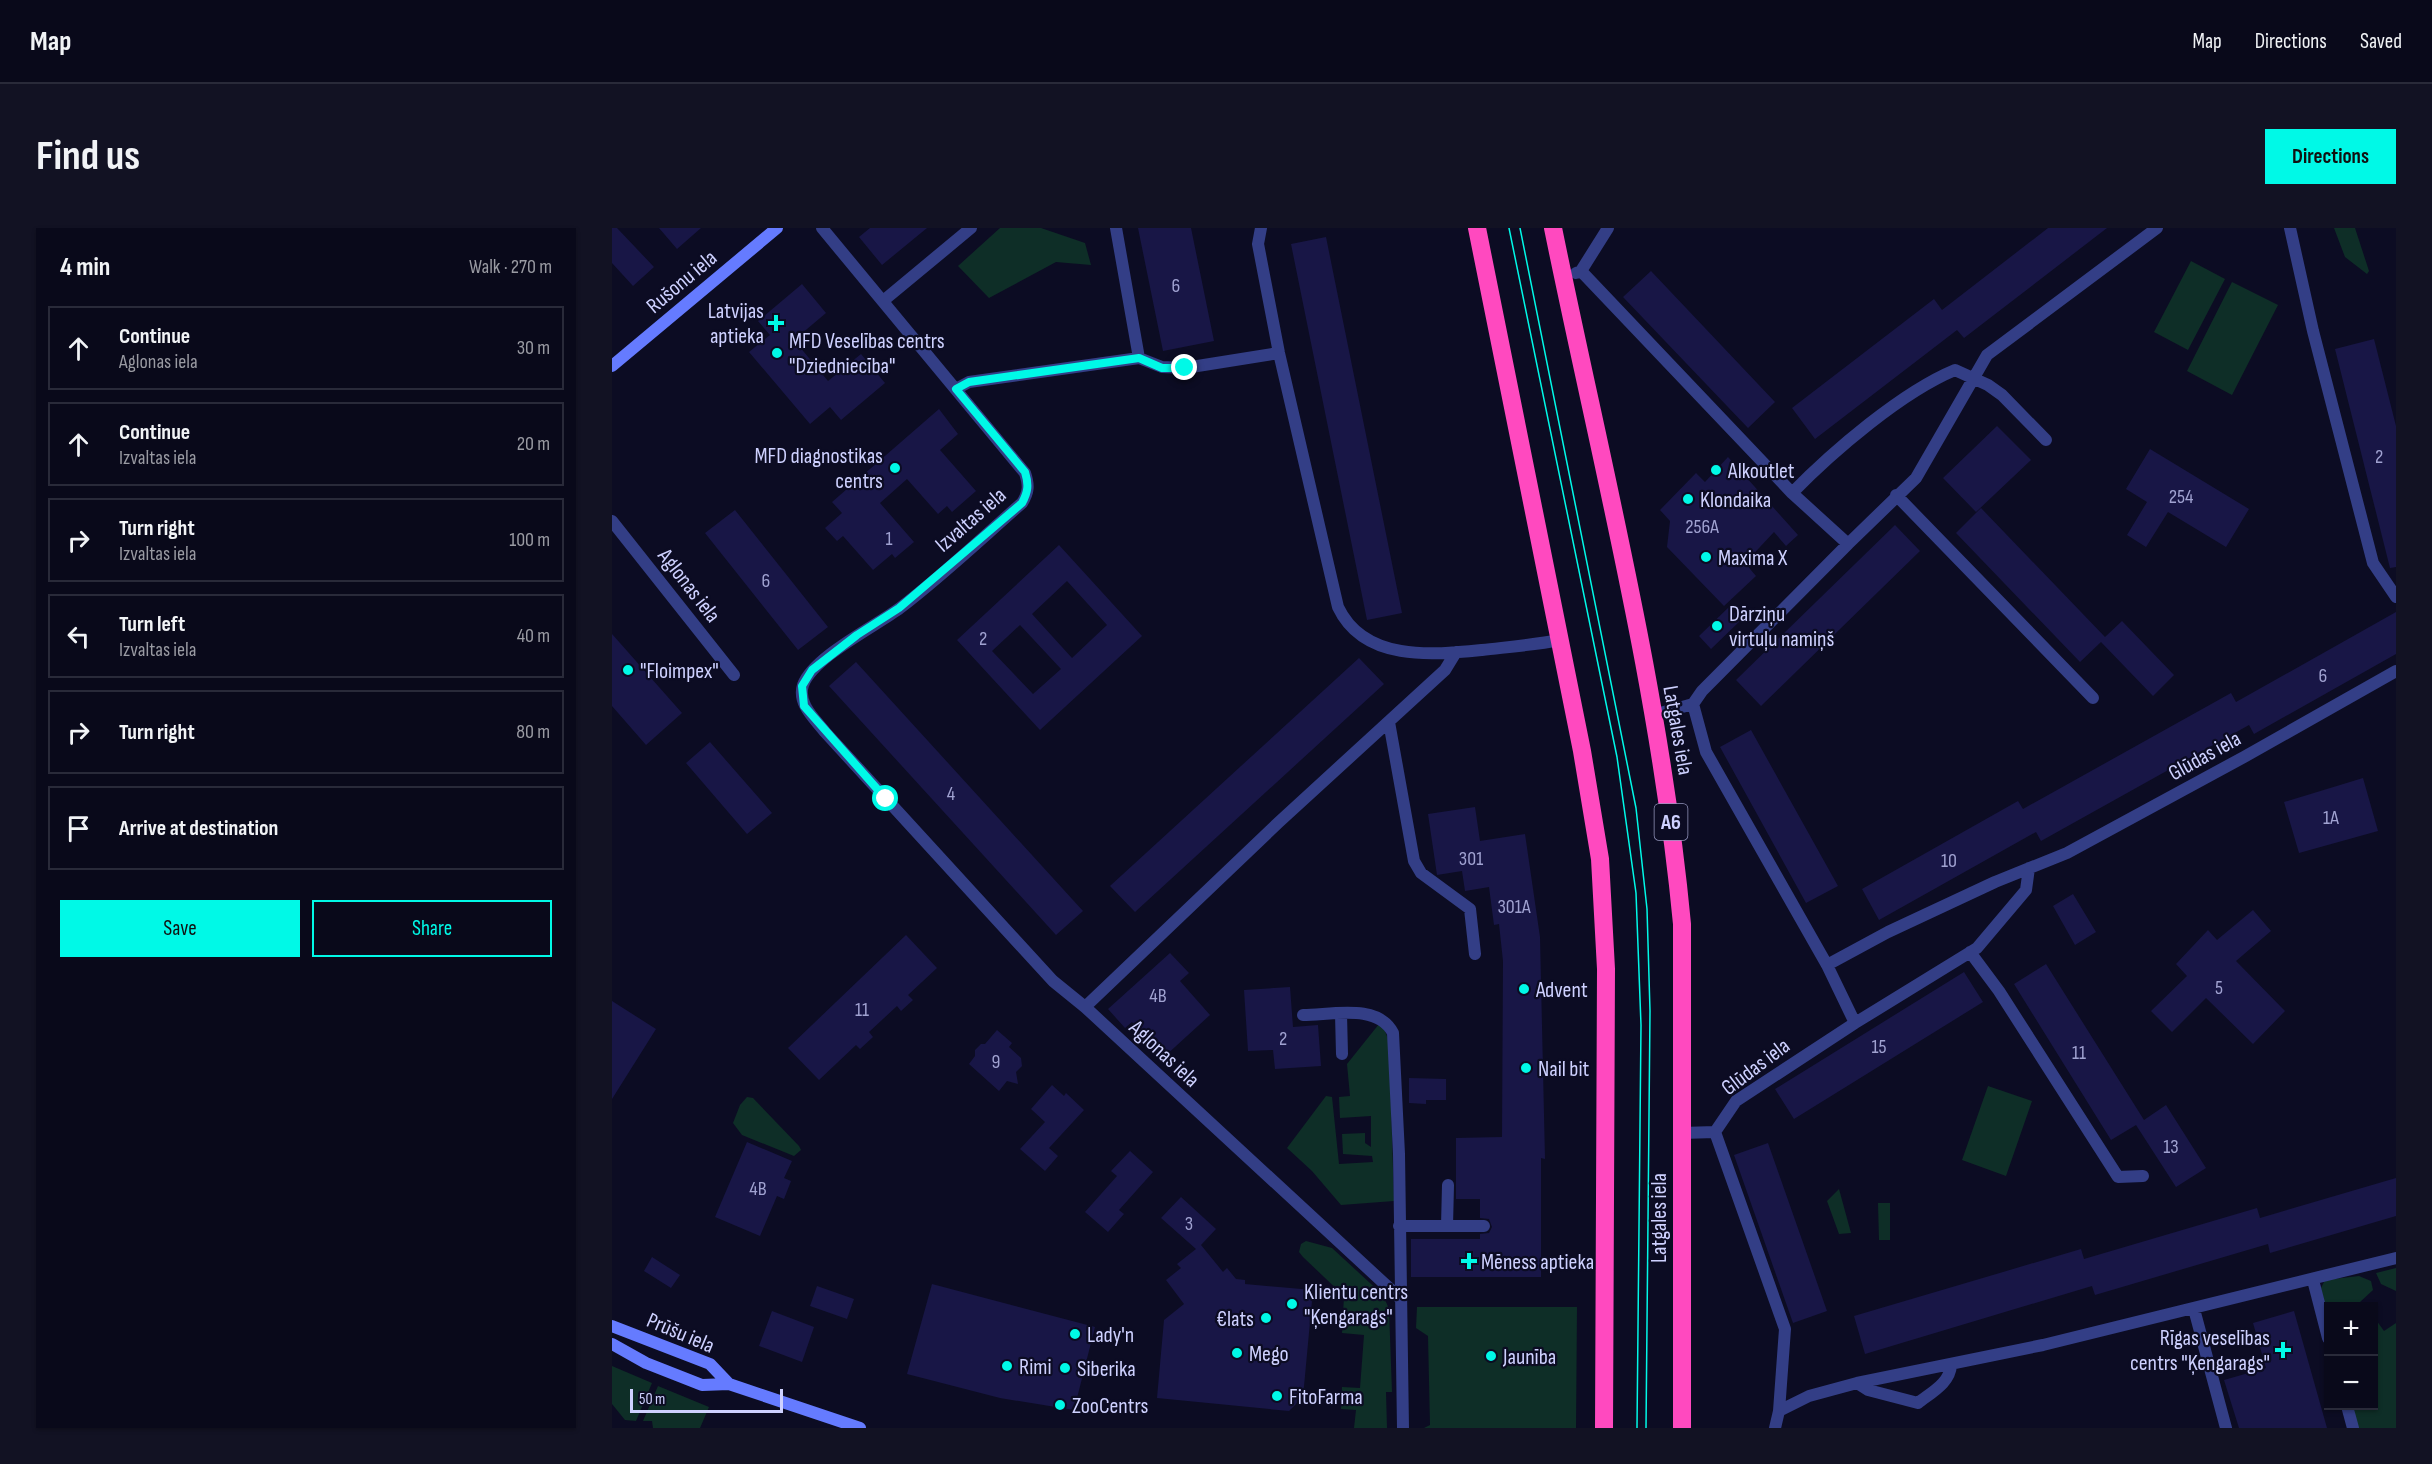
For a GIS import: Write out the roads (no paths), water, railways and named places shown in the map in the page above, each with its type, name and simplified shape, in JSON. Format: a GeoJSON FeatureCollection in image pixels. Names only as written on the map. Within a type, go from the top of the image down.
{"type":"FeatureCollection","features":[{"type":"Feature","properties":{"kind":"highway"},"geometry":{"type":"LineString","coordinates":[[1477,228],[1582,752],[1600,860],[1605,912],[1604,1428]]}},
{"type":"Feature","properties":{"kind":"highway","name":"Latgales iela"},"geometry":{"type":"LineString","coordinates":[[1553,228],[1653,715],[1672,824],[1682,924],[1682,1428]]}},
{"type":"Feature","properties":{"kind":"street","name":"Rušonu iela"},"geometry":{"type":"LineString","coordinates":[[612,366],[777,228]]}},
{"type":"Feature","properties":{"kind":"street","name":"Izvaltas iela"},"geometry":{"type":"LineString","coordinates":[[822,228],[1025,472],[1028,483],[1027,494],[1022,503],[899,608],[857,635],[812,670],[802,686],[802,697],[804,706],[825,732]]}},
{"type":"Feature","properties":{"kind":"street"},"geometry":{"type":"LineString","coordinates":[[883,302],[971,228]]}},
{"type":"Feature","properties":{"kind":"street"},"geometry":{"type":"LineString","coordinates":[[1116,228],[1139,358]]}},
{"type":"Feature","properties":{"kind":"street"},"geometry":{"type":"LineString","coordinates":[[1261,228],[1258,244],[1279,353],[1338,608],[1344,620],[1363,637],[1401,652],[1433,655],[1560,640]]}},
{"type":"Feature","properties":{"kind":"street"},"geometry":{"type":"LineString","coordinates":[[1563,276],[1581,271],[1608,228]]}},
{"type":"Feature","properties":{"kind":"street"},"geometry":{"type":"LineString","coordinates":[[1653,715],[1693,704],[1702,691],[1896,495],[1916,478],[1987,355],[2157,228]]}},
{"type":"Feature","properties":{"kind":"street"},"geometry":{"type":"LineString","coordinates":[[2290,228],[2313,331],[2373,563],[2396,597]]}},
{"type":"Feature","properties":{"kind":"street"},"geometry":{"type":"LineString","coordinates":[[1581,271],[1792,493],[1848,544]]}},
{"type":"Feature","properties":{"kind":"street"},"geometry":{"type":"LineString","coordinates":[[956,389],[969,382],[1139,358],[1162,368],[1185,368],[1279,353]]}},
{"type":"Feature","properties":{"kind":"street"},"geometry":{"type":"LineString","coordinates":[[1792,493],[1823,462],[1927,381],[1955,369],[2002,395],[2046,441]]}},
{"type":"Feature","properties":{"kind":"street"},"geometry":{"type":"LineString","coordinates":[[1896,495],[2093,698]]}},
{"type":"Feature","properties":{"kind":"street","name":"Aglonas iela"},"geometry":{"type":"LineString","coordinates":[[612,521],[735,675]]}},
{"type":"Feature","properties":{"kind":"street"},"geometry":{"type":"LineString","coordinates":[[1085,1007],[1279,822],[1445,670],[1456,652]]}},
{"type":"Feature","properties":{"kind":"street","name":"Glūdas iela"},"geometry":{"type":"LineString","coordinates":[[1827,965],[1888,932],[2078,847],[2244,758],[2396,671]]}},
{"type":"Feature","properties":{"kind":"street"},"geometry":{"type":"LineString","coordinates":[[1693,704],[1706,753],[1827,965],[1855,1023]]}},
{"type":"Feature","properties":{"kind":"street"},"geometry":{"type":"LineString","coordinates":[[1389,722],[1414,861],[1421,873],[1470,909],[1475,954]]}},
{"type":"Feature","properties":{"kind":"street","name":"Aglonas iela"},"geometry":{"type":"LineString","coordinates":[[825,732],[1053,981],[1085,1007],[1401,1299]]}},
{"type":"Feature","properties":{"kind":"street","name":"Glūdas iela"},"geometry":{"type":"LineString","coordinates":[[1715,1132],[1736,1101],[1855,1023],[1977,948],[2026,890],[2029,868]]}},
{"type":"Feature","properties":{"kind":"street"},"geometry":{"type":"LineString","coordinates":[[1970,952],[1999,991],[2118,1177],[2142,1176]]}},
{"type":"Feature","properties":{"kind":"street"},"geometry":{"type":"LineString","coordinates":[[1341,1014],[1342,1054]]}},
{"type":"Feature","properties":{"kind":"street"},"geometry":{"type":"LineString","coordinates":[[1303,1015],[1379,1016],[1388,1022],[1393,1033],[1397,1069],[1403,1428]]}},
{"type":"Feature","properties":{"kind":"street"},"geometry":{"type":"LineString","coordinates":[[1682,1133],[1715,1132],[1785,1329],[1779,1411],[1775,1428]]}},
{"type":"Feature","properties":{"kind":"street"},"geometry":{"type":"LineString","coordinates":[[1447,1226],[1448,1185]]}},
{"type":"Feature","properties":{"kind":"street"},"geometry":{"type":"LineString","coordinates":[[1399,1226],[1484,1226]]}},
{"type":"Feature","properties":{"kind":"street"},"geometry":{"type":"LineString","coordinates":[[1779,1411],[1809,1396],[1857,1383],[1951,1365],[2194,1309],[2396,1258]]}},
{"type":"Feature","properties":{"kind":"street"},"geometry":{"type":"LineString","coordinates":[[2313,1280],[2324,1323]]}},
{"type":"Feature","properties":{"kind":"street"},"geometry":{"type":"LineString","coordinates":[[2194,1309],[2226,1428]]}},
{"type":"Feature","properties":{"kind":"street","name":"Prūšu iela"},"geometry":{"type":"LineString","coordinates":[[612,1326],[710,1364],[729,1384]]}},
{"type":"Feature","properties":{"kind":"street","name":"Prūšu iela"},"geometry":{"type":"LineString","coordinates":[[612,1344],[646,1363],[702,1385],[729,1384],[860,1428]]}},
{"type":"Feature","properties":{"kind":"street"},"geometry":{"type":"LineString","coordinates":[[1857,1383],[1868,1390],[1918,1402],[1946,1381],[1951,1365]]}},
{"type":"Feature","properties":{"kind":"street"},"geometry":{"type":"LineString","coordinates":[[2348,1410],[2353,1428]]}},
{"type":"Feature","properties":{"kind":"tram line"},"geometry":{"type":"LineString","coordinates":[[1509,228],[1617,757],[1636,893],[1641,1025],[1637,1428]]}},
{"type":"Feature","properties":{"kind":"tram line"},"geometry":{"type":"LineString","coordinates":[[1520,228],[1636,808],[1647,909],[1650,1011],[1646,1428]]}},
{"type":"Feature","properties":{"kind":"place","name":"Latvijas aptieka"},"geometry":{"type":"Point","coordinates":[776,323]}},
{"type":"Feature","properties":{"kind":"place","name":"MFD Veselības centrs \"Dziedniecība\""},"geometry":{"type":"Point","coordinates":[777,353]}},
{"type":"Feature","properties":{"kind":"place","name":"MFD diagnostikas centrs"},"geometry":{"type":"Point","coordinates":[895,468]}},
{"type":"Feature","properties":{"kind":"place","name":"Alkoutlet"},"geometry":{"type":"Point","coordinates":[1716,470]}},
{"type":"Feature","properties":{"kind":"place","name":"Klondaika"},"geometry":{"type":"Point","coordinates":[1688,499]}},
{"type":"Feature","properties":{"kind":"place","name":"Maxima X"},"geometry":{"type":"Point","coordinates":[1706,557]}},
{"type":"Feature","properties":{"kind":"place","name":"Dārziņu virtuļu namiņš"},"geometry":{"type":"Point","coordinates":[1717,626]}},
{"type":"Feature","properties":{"kind":"place","name":"\"Floimpex\""},"geometry":{"type":"Point","coordinates":[628,670]}},
{"type":"Feature","properties":{"kind":"place","name":"Advent"},"geometry":{"type":"Point","coordinates":[1524,989]}},
{"type":"Feature","properties":{"kind":"place","name":"Nail bit"},"geometry":{"type":"Point","coordinates":[1526,1068]}},
{"type":"Feature","properties":{"kind":"place","name":"Mēness aptieka"},"geometry":{"type":"Point","coordinates":[1469,1261]}},
{"type":"Feature","properties":{"kind":"place","name":"Klientu centrs \"Ķengarags\""},"geometry":{"type":"Point","coordinates":[1292,1304]}},
{"type":"Feature","properties":{"kind":"place","name":"€lats"},"geometry":{"type":"Point","coordinates":[1266,1318]}},
{"type":"Feature","properties":{"kind":"place","name":"Lady'n"},"geometry":{"type":"Point","coordinates":[1075,1334]}},
{"type":"Feature","properties":{"kind":"place","name":"Rīgas veselības centrs \"Ķengarags\""},"geometry":{"type":"Point","coordinates":[2283,1350]}},
{"type":"Feature","properties":{"kind":"place","name":"Mego"},"geometry":{"type":"Point","coordinates":[1237,1353]}},
{"type":"Feature","properties":{"kind":"place","name":"Jaunība"},"geometry":{"type":"Point","coordinates":[1491,1356]}},
{"type":"Feature","properties":{"kind":"place","name":"Rimi"},"geometry":{"type":"Point","coordinates":[1007,1366]}},
{"type":"Feature","properties":{"kind":"place","name":"Siberika"},"geometry":{"type":"Point","coordinates":[1065,1368]}},
{"type":"Feature","properties":{"kind":"place","name":"FitoFarma"},"geometry":{"type":"Point","coordinates":[1277,1396]}},
{"type":"Feature","properties":{"kind":"place","name":"ZooCentrs"},"geometry":{"type":"Point","coordinates":[1060,1405]}}]}
